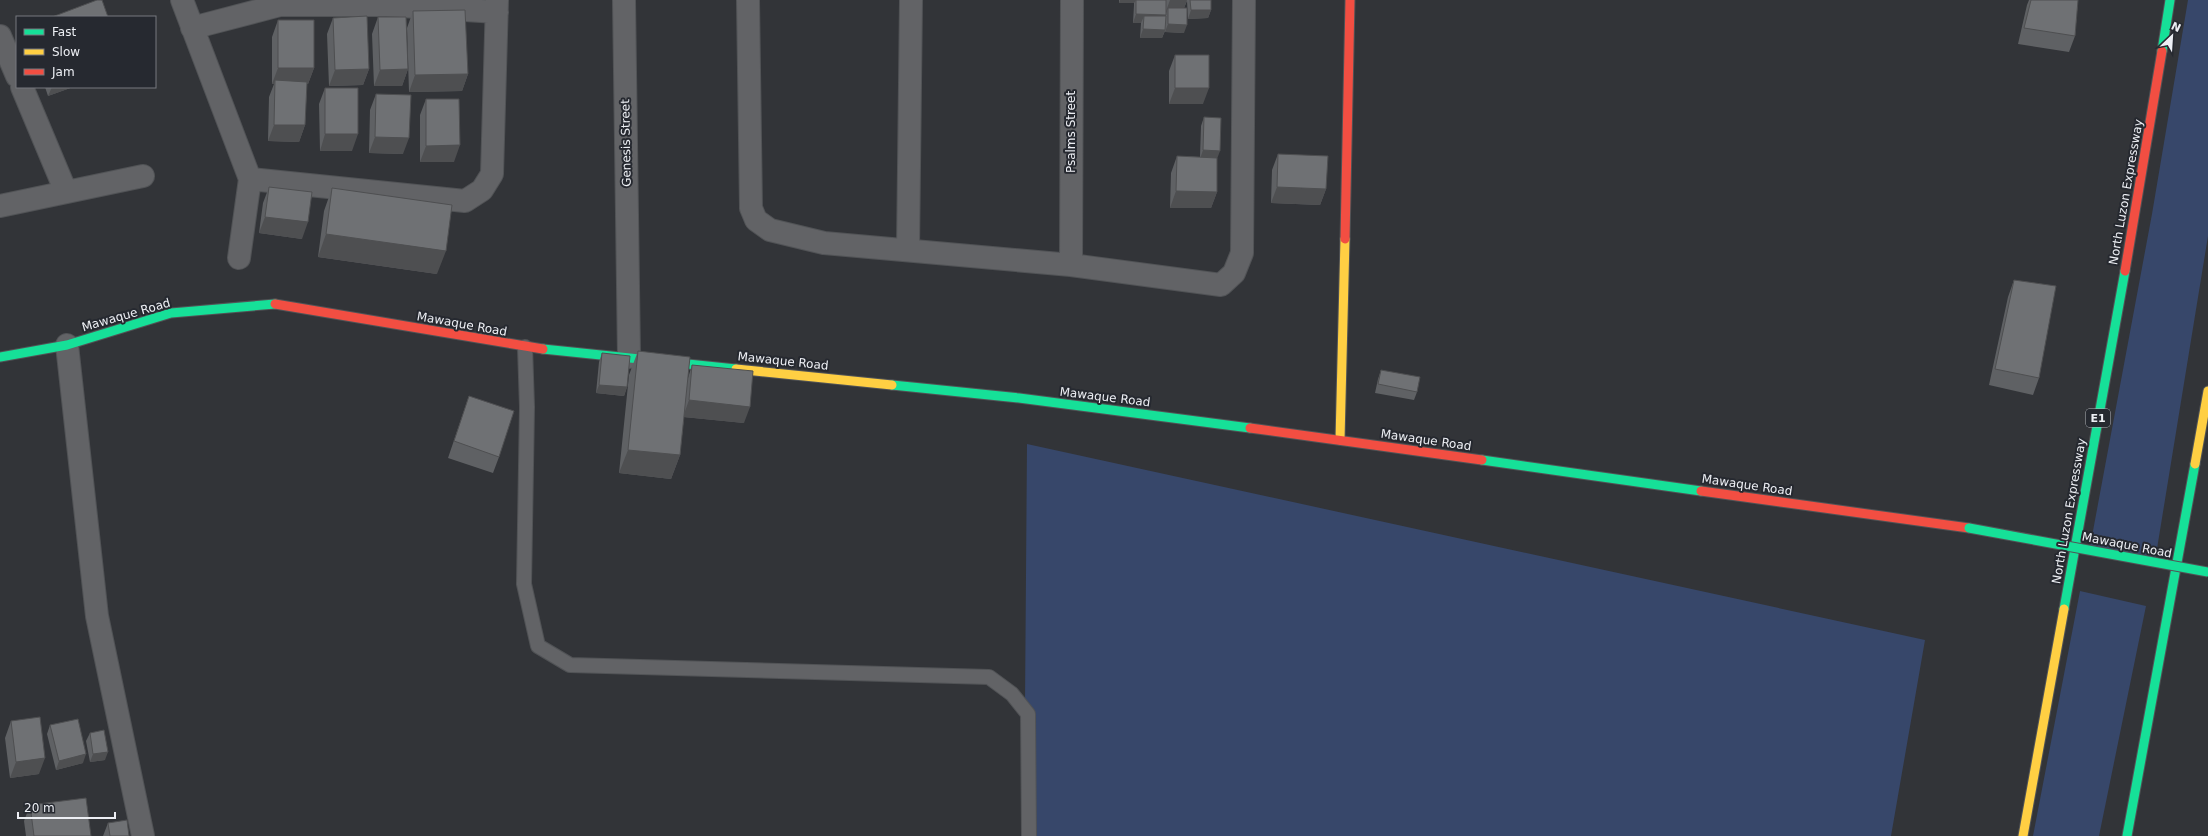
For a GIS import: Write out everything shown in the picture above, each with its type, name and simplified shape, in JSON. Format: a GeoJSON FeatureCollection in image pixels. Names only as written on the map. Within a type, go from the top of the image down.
{"type":"FeatureCollection","features":[{"type":"Feature","properties":{"kind":"main road"},"geometry":{"type":"LineString","coordinates":[[1340,440],[1350,0]]}},
{"type":"Feature","properties":{"kind":"main road","name":"North Luzon Expressway"},"geometry":{"type":"LineString","coordinates":[[2023,836],[2146,152],[2170,0]]}},
{"type":"Feature","properties":{"kind":"main road","name":"Mawaque Road"},"geometry":{"type":"LineString","coordinates":[[0,357],[67,345],[171,314],[274,304],[525,347],[1019,398],[1340,440],[1969,528],[2208,572]]}},
{"type":"Feature","properties":{"kind":"main road"},"geometry":{"type":"LineString","coordinates":[[2127,836],[2208,391]]}},
{"type":"Feature","properties":{"kind":"street"},"geometry":{"type":"LineString","coordinates":[[182,0],[250,178],[239,258]]}},
{"type":"Feature","properties":{"kind":"street","name":"Genesis Street"},"geometry":{"type":"LineString","coordinates":[[624,0],[629,357]]}},
{"type":"Feature","properties":{"kind":"street"},"geometry":{"type":"LineString","coordinates":[[748,0],[751,208],[756,220],[770,230],[824,243],[1070,265],[1221,285],[1234,273],[1242,252],[1244,0]]}},
{"type":"Feature","properties":{"kind":"street"},"geometry":{"type":"LineString","coordinates":[[908,250],[911,0]]}},
{"type":"Feature","properties":{"kind":"street","name":"Psalms Street"},"geometry":{"type":"LineString","coordinates":[[1070,265],[1072,0]]}},
{"type":"Feature","properties":{"kind":"street"},"geometry":{"type":"LineString","coordinates":[[192,28],[280,5],[497,6],[492,174],[482,190],[465,201],[250,178]]}},
{"type":"Feature","properties":{"kind":"street"},"geometry":{"type":"LineString","coordinates":[[0,36],[16,74]]}},
{"type":"Feature","properties":{"kind":"street"},"geometry":{"type":"LineString","coordinates":[[22,88],[66,192]]}},
{"type":"Feature","properties":{"kind":"street"},"geometry":{"type":"LineString","coordinates":[[0,206],[143,176]]}},
{"type":"Feature","properties":{"kind":"street"},"geometry":{"type":"LineString","coordinates":[[67,345],[97,616],[143,836]]}},
{"type":"Feature","properties":{"kind":"lane"},"geometry":{"type":"LineString","coordinates":[[525,347],[527,407],[524,584],[538,646],[570,665],[989,676],[1012,694],[1028,714],[1028,836]]}},
{"type":"Feature","properties":{"kind":"shaded area"},"geometry":{"type":"Polygon","coordinates":[[[2188,0],[2208,0],[2208,236],[2155,561],[2090,547],[2152,214],[2188,0]]]}},
{"type":"Feature","properties":{"kind":"shaded area"},"geometry":{"type":"Polygon","coordinates":[[[1027,444],[1925,640],[1891,836],[1024,836],[1027,444]]]}},
{"type":"Feature","properties":{"kind":"shaded area"},"geometry":{"type":"Polygon","coordinates":[[[2080,591],[2146,606],[2099,836],[2033,836],[2080,591]]]}},
{"type":"Feature","properties":{"kind":"building"},"geometry":{"type":"Polygon","coordinates":[[[97,0],[102,0],[108,16],[55,16],[97,0]]]}},
{"type":"Feature","properties":{"kind":"building"},"geometry":{"type":"Polygon","coordinates":[[[1136,0],[1166,0],[1166,15],[1136,14],[1136,0]]]}},
{"type":"Feature","properties":{"kind":"building"},"geometry":{"type":"Polygon","coordinates":[[[1190,0],[1211,0],[1211,10],[1191,10],[1190,0]]]}},
{"type":"Feature","properties":{"kind":"building"},"geometry":{"type":"Polygon","coordinates":[[[2031,0],[2078,0],[2075,36],[2024,28],[2031,0]]]}},
{"type":"Feature","properties":{"kind":"building"},"geometry":{"type":"Polygon","coordinates":[[[1168,8],[1187,8],[1187,25],[1168,24],[1168,8]]]}},
{"type":"Feature","properties":{"kind":"building"},"geometry":{"type":"Polygon","coordinates":[[[465,10],[468,74],[415,75],[413,11],[465,10]]]}},
{"type":"Feature","properties":{"kind":"building"},"geometry":{"type":"Polygon","coordinates":[[[367,16],[369,69],[335,70],[333,18],[367,16]]]}},
{"type":"Feature","properties":{"kind":"building"},"geometry":{"type":"Polygon","coordinates":[[[1144,16],[1166,16],[1165,30],[1143,29],[1144,16]]]}},
{"type":"Feature","properties":{"kind":"building"},"geometry":{"type":"Polygon","coordinates":[[[378,17],[406,17],[408,69],[380,70],[378,17]]]}},
{"type":"Feature","properties":{"kind":"building"},"geometry":{"type":"Polygon","coordinates":[[[278,20],[314,20],[314,68],[278,68],[278,20]]]}},
{"type":"Feature","properties":{"kind":"building"},"geometry":{"type":"Polygon","coordinates":[[[1175,55],[1209,55],[1209,88],[1175,88],[1175,55]]]}},
{"type":"Feature","properties":{"kind":"building"},"geometry":{"type":"Polygon","coordinates":[[[275,80],[307,82],[305,125],[274,125],[275,80]]]}},
{"type":"Feature","properties":{"kind":"building"},"geometry":{"type":"Polygon","coordinates":[[[325,88],[358,88],[358,134],[325,134],[325,88]]]}},
{"type":"Feature","properties":{"kind":"building"},"geometry":{"type":"Polygon","coordinates":[[[376,94],[411,95],[409,138],[375,137],[376,94]]]}},
{"type":"Feature","properties":{"kind":"building"},"geometry":{"type":"Polygon","coordinates":[[[426,99],[459,99],[460,145],[426,146],[426,99]]]}},
{"type":"Feature","properties":{"kind":"building"},"geometry":{"type":"Polygon","coordinates":[[[1204,117],[1221,118],[1220,151],[1203,150],[1204,117]]]}},
{"type":"Feature","properties":{"kind":"building"},"geometry":{"type":"Polygon","coordinates":[[[1278,154],[1328,156],[1326,189],[1277,187],[1278,154]]]}},
{"type":"Feature","properties":{"kind":"building"},"geometry":{"type":"Polygon","coordinates":[[[1177,156],[1217,158],[1217,192],[1176,191],[1177,156]]]}},
{"type":"Feature","properties":{"kind":"building"},"geometry":{"type":"Polygon","coordinates":[[[269,187],[312,192],[308,222],[265,217],[269,187]]]}},
{"type":"Feature","properties":{"kind":"building"},"geometry":{"type":"Polygon","coordinates":[[[332,188],[452,205],[446,251],[326,234],[332,188]]]}},
{"type":"Feature","properties":{"kind":"building"},"geometry":{"type":"Polygon","coordinates":[[[2014,280],[2056,286],[2039,378],[1995,369],[2014,280]]]}},
{"type":"Feature","properties":{"kind":"building"},"geometry":{"type":"Polygon","coordinates":[[[638,351],[690,357],[680,455],[628,450],[638,351]]]}},
{"type":"Feature","properties":{"kind":"building"},"geometry":{"type":"Polygon","coordinates":[[[602,353],[630,356],[627,387],[599,385],[602,353]]]}},
{"type":"Feature","properties":{"kind":"building"},"geometry":{"type":"Polygon","coordinates":[[[692,365],[753,371],[750,407],[689,400],[692,365]]]}},
{"type":"Feature","properties":{"kind":"building"},"geometry":{"type":"Polygon","coordinates":[[[1381,370],[1420,377],[1417,392],[1378,384],[1381,370]]]}},
{"type":"Feature","properties":{"kind":"building"},"geometry":{"type":"Polygon","coordinates":[[[469,396],[514,411],[499,457],[454,441],[469,396]]]}},
{"type":"Feature","properties":{"kind":"building"},"geometry":{"type":"Polygon","coordinates":[[[40,717],[45,758],[16,762],[11,721],[40,717]]]}},
{"type":"Feature","properties":{"kind":"building"},"geometry":{"type":"Polygon","coordinates":[[[78,719],[86,754],[59,761],[50,725],[78,719]]]}},
{"type":"Feature","properties":{"kind":"building"},"geometry":{"type":"Polygon","coordinates":[[[104,730],[108,752],[93,754],[90,733],[104,730]]]}},
{"type":"Feature","properties":{"kind":"building"},"geometry":{"type":"Polygon","coordinates":[[[86,798],[91,836],[34,836],[30,805],[86,798]]]}},
{"type":"Feature","properties":{"kind":"building"},"geometry":{"type":"Polygon","coordinates":[[[127,820],[129,836],[110,836],[108,823],[127,820]]]}},
{"type":"Feature","properties":{"kind":"traffic: fast"},"geometry":{"type":"LineString","coordinates":[[2162,51],[2170,0]]}},
{"type":"Feature","properties":{"kind":"traffic: fast"},"geometry":{"type":"LineString","coordinates":[[2064,609],[2125,271]]}},
{"type":"Feature","properties":{"kind":"traffic: fast"},"geometry":{"type":"LineString","coordinates":[[0,357],[67,345],[171,313],[275,304]]}},
{"type":"Feature","properties":{"kind":"traffic: fast"},"geometry":{"type":"LineString","coordinates":[[543,349],[736,369]]}},
{"type":"Feature","properties":{"kind":"traffic: fast"},"geometry":{"type":"LineString","coordinates":[[892,385],[1019,398],[1250,428]]}},
{"type":"Feature","properties":{"kind":"traffic: fast"},"geometry":{"type":"LineString","coordinates":[[1482,460],[1701,491]]}},
{"type":"Feature","properties":{"kind":"traffic: fast"},"geometry":{"type":"LineString","coordinates":[[2127,836],[2195,464]]}},
{"type":"Feature","properties":{"kind":"traffic: fast"},"geometry":{"type":"LineString","coordinates":[[1969,528],[2208,572]]}},
{"type":"Feature","properties":{"kind":"traffic: slow"},"geometry":{"type":"LineString","coordinates":[[1340,440],[1345,239]]}},
{"type":"Feature","properties":{"kind":"traffic: slow"},"geometry":{"type":"LineString","coordinates":[[736,369],[892,385]]}},
{"type":"Feature","properties":{"kind":"traffic: slow"},"geometry":{"type":"LineString","coordinates":[[2195,464],[2208,391]]}},
{"type":"Feature","properties":{"kind":"traffic: slow"},"geometry":{"type":"LineString","coordinates":[[2023,836],[2064,609]]}},
{"type":"Feature","properties":{"kind":"traffic: jam"},"geometry":{"type":"LineString","coordinates":[[1345,239],[1350,0]]}},
{"type":"Feature","properties":{"kind":"traffic: jam"},"geometry":{"type":"LineString","coordinates":[[2125,271],[2162,51]]}},
{"type":"Feature","properties":{"kind":"traffic: jam"},"geometry":{"type":"LineString","coordinates":[[275,304],[543,349]]}},
{"type":"Feature","properties":{"kind":"traffic: jam"},"geometry":{"type":"LineString","coordinates":[[1250,428],[1482,460]]}},
{"type":"Feature","properties":{"kind":"traffic: jam"},"geometry":{"type":"LineString","coordinates":[[1701,491],[1969,528]]}}]}
